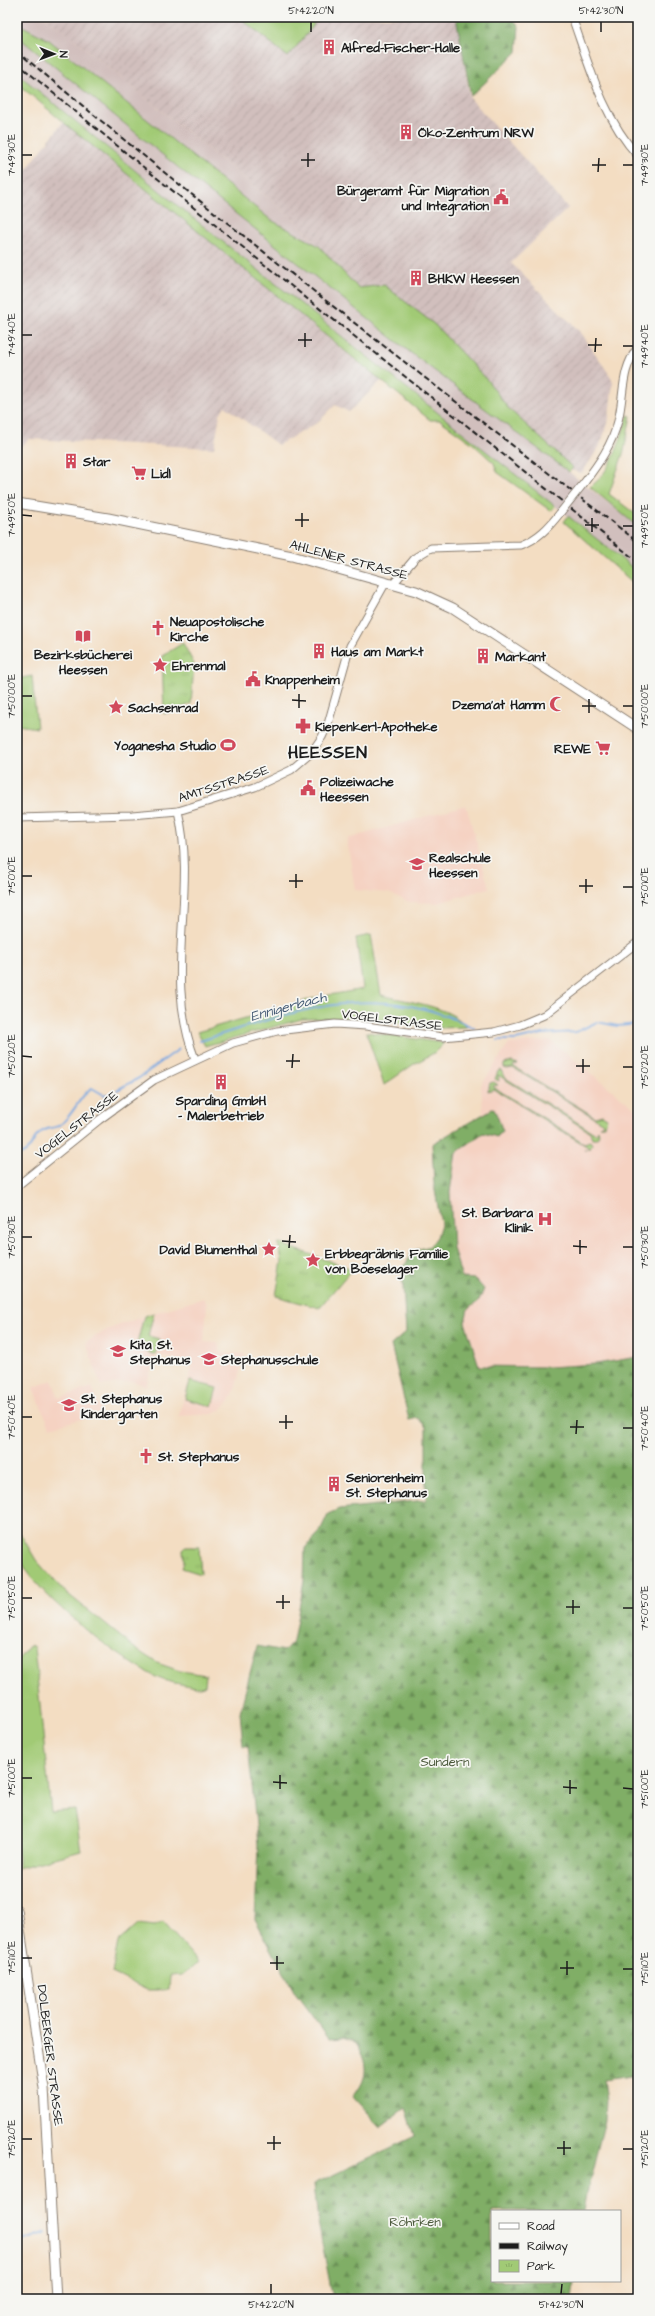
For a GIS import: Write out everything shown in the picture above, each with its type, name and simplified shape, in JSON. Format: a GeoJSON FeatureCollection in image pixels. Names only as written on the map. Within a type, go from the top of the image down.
{"type":"FeatureCollection","features":[{"type":"Feature","properties":{"kind":"main road","name":"AHLENER STRASSE"},"geometry":{"type":"LineString","coordinates":[[17,503],[77,513],[255,548],[390,582],[438,599],[638,729]]}},
{"type":"Feature","properties":{"kind":"main road","name":"DOLBERGER STRASSE"},"geometry":{"type":"LineString","coordinates":[[17,1910],[44,2088],[56,2299]]}},
{"type":"Feature","properties":{"kind":"street"},"geometry":{"type":"LineString","coordinates":[[572,17],[606,106],[622,136],[638,156]]}},
{"type":"Feature","properties":{"kind":"street","name":"AMTSSTRASSE"},"geometry":{"type":"LineString","coordinates":[[17,818],[132,815],[178,811],[267,782],[291,770],[311,753],[328,724],[354,637],[390,582],[416,557],[431,548],[521,545],[535,539],[560,513],[603,458],[610,444],[618,419],[625,369],[638,347]]}},
{"type":"Feature","properties":{"kind":"street"},"geometry":{"type":"LineString","coordinates":[[178,811],[184,843],[179,953],[180,988],[189,1043],[195,1059]]}},
{"type":"Feature","properties":{"kind":"street","name":"VOGELSTRASSE"},"geometry":{"type":"LineString","coordinates":[[17,1186],[99,1120],[154,1080],[195,1059],[233,1043],[254,1037],[319,1025],[358,1025],[448,1037],[480,1035],[508,1029],[544,1015],[638,942]]}},
{"type":"Feature","properties":{"kind":"shaded area"},"geometry":{"type":"Polygon","coordinates":[[[17,17],[44,17],[70,36],[294,219],[319,246],[271,220],[49,40],[17,23],[17,17]]]}},
{"type":"Feature","properties":{"kind":"shaded area"},"geometry":{"type":"Polygon","coordinates":[[[44,17],[456,17],[470,98],[568,208],[511,263],[582,334],[613,382],[608,424],[599,447],[582,473],[570,470],[358,288],[294,219],[70,36],[44,17]]]}},
{"type":"Feature","properties":{"kind":"shaded area"},"geometry":{"type":"Polygon","coordinates":[[[17,36],[196,182],[411,353],[569,472],[638,527],[638,572],[178,206],[17,73],[17,36]]]}},
{"type":"Feature","properties":{"kind":"shaded area"},"geometry":{"type":"Polygon","coordinates":[[[63,122],[381,381],[349,412],[335,405],[317,423],[278,445],[225,406],[220,414],[214,448],[29,439],[17,450],[17,182],[63,122]]]}},
{"type":"Feature","properties":{"kind":"shaded area","name":"Realschule Heessen"},"geometry":{"type":"Polygon","coordinates":[[[466,805],[489,888],[438,903],[409,902],[389,893],[355,890],[347,839],[466,805]]]}},
{"type":"Feature","properties":{"kind":"shaded area","name":"St. Barbara Klinik"},"geometry":{"type":"Polygon","coordinates":[[[550,1040],[638,1111],[638,1357],[596,1364],[548,1367],[479,1366],[466,1322],[453,1248],[449,1191],[455,1152],[483,1113],[481,1085],[509,1044],[550,1040]]]}},
{"type":"Feature","properties":{"kind":"shaded area","name":"Stephanusschule"},"geometry":{"type":"Polygon","coordinates":[[[204,1298],[207,1305],[204,1342],[218,1343],[220,1352],[245,1354],[230,1401],[219,1411],[213,1414],[179,1416],[193,1364],[156,1355],[146,1386],[132,1381],[101,1386],[86,1342],[107,1330],[144,1316],[136,1348],[148,1336],[154,1313],[204,1298]]]}},
{"type":"Feature","properties":{"kind":"shaded area","name":"St. Stephanus Kindergarten"},"geometry":{"type":"Polygon","coordinates":[[[52,1380],[59,1398],[92,1387],[101,1411],[94,1416],[50,1427],[33,1388],[52,1380]]]}},
{"type":"Feature","properties":{"kind":"green space"},"geometry":{"type":"Polygon","coordinates":[[[239,17],[309,17],[313,21],[314,25],[288,57],[239,17]]]}},
{"type":"Feature","properties":{"kind":"green space"},"geometry":{"type":"Polygon","coordinates":[[[456,17],[510,17],[519,26],[517,52],[471,96],[456,17]]]}},
{"type":"Feature","properties":{"kind":"green space"},"geometry":{"type":"Polygon","coordinates":[[[17,23],[49,40],[271,220],[319,246],[358,288],[384,285],[434,324],[488,381],[508,408],[573,468],[569,472],[411,353],[196,182],[17,36],[17,23]]]}},
{"type":"Feature","properties":{"kind":"green space"},"geometry":{"type":"Polygon","coordinates":[[[17,73],[178,206],[555,506],[551,511],[497,472],[494,463],[472,443],[440,420],[430,420],[63,122],[17,83],[17,73]]]}},
{"type":"Feature","properties":{"kind":"green space"},"geometry":{"type":"Polygon","coordinates":[[[628,415],[631,416],[624,451],[609,494],[638,516],[638,527],[590,487],[598,480],[610,464],[628,415]]]}},
{"type":"Feature","properties":{"kind":"green space"},"geometry":{"type":"Polygon","coordinates":[[[568,516],[638,572],[638,587],[564,522],[568,516]]]}},
{"type":"Feature","properties":{"kind":"green space"},"geometry":{"type":"Polygon","coordinates":[[[183,643],[194,664],[191,704],[164,714],[162,656],[183,643]]]}},
{"type":"Feature","properties":{"kind":"green space"},"geometry":{"type":"Polygon","coordinates":[[[32,676],[37,728],[17,725],[17,679],[32,676]]]}},
{"type":"Feature","properties":{"kind":"green space"},"geometry":{"type":"Polygon","coordinates":[[[371,935],[381,995],[439,1009],[450,1014],[467,1027],[439,1028],[367,1018],[302,1019],[205,1046],[197,1032],[318,997],[363,989],[356,938],[371,935]]]}},
{"type":"Feature","properties":{"kind":"green space"},"geometry":{"type":"Polygon","coordinates":[[[366,1032],[444,1043],[434,1053],[414,1064],[384,1085],[366,1032]]]}},
{"type":"Feature","properties":{"kind":"green space"},"geometry":{"type":"Polygon","coordinates":[[[512,1062],[518,1064],[513,1065],[514,1067],[595,1117],[602,1115],[607,1118],[605,1126],[599,1126],[603,1125],[603,1123],[513,1068],[504,1068],[504,1064],[512,1062]]]}},
{"type":"Feature","properties":{"kind":"green space"},"geometry":{"type":"Polygon","coordinates":[[[501,1070],[504,1077],[596,1134],[598,1130],[599,1134],[597,1138],[592,1138],[590,1132],[498,1075],[499,1081],[495,1079],[498,1071],[501,1070]]]}},
{"type":"Feature","properties":{"kind":"green space"},"geometry":{"type":"Polygon","coordinates":[[[494,1082],[498,1085],[492,1086],[584,1143],[590,1141],[592,1144],[590,1149],[584,1150],[589,1149],[494,1089],[488,1091],[490,1083],[494,1082]]]}},
{"type":"Feature","properties":{"kind":"green space","name":"Sundern"},"geometry":{"type":"Polygon","coordinates":[[[494,1108],[503,1131],[497,1137],[483,1133],[456,1153],[450,1192],[453,1248],[462,1278],[475,1279],[484,1289],[479,1301],[468,1309],[465,1322],[479,1366],[548,1367],[596,1364],[638,1357],[638,2075],[603,2080],[606,2100],[605,2120],[589,2183],[584,2210],[491,2210],[491,2282],[574,2282],[572,2299],[333,2299],[318,2222],[314,2184],[415,2136],[406,2108],[380,2127],[353,2097],[362,2082],[365,2069],[359,2049],[354,2041],[342,2038],[329,2039],[295,1993],[255,1919],[258,1845],[248,1746],[243,1746],[240,1712],[257,1646],[284,1651],[293,1641],[304,1581],[305,1548],[319,1533],[328,1514],[339,1509],[426,1500],[426,1427],[418,1418],[409,1420],[391,1345],[406,1332],[402,1272],[412,1251],[430,1246],[437,1237],[441,1224],[434,1185],[432,1144],[494,1108]]]}},
{"type":"Feature","properties":{"kind":"green space"},"geometry":{"type":"Polygon","coordinates":[[[278,1243],[352,1269],[319,1308],[276,1296],[282,1261],[278,1243]]]}},
{"type":"Feature","properties":{"kind":"green space"},"geometry":{"type":"Polygon","coordinates":[[[154,1313],[148,1336],[160,1339],[156,1355],[136,1348],[144,1316],[154,1313]]]}},
{"type":"Feature","properties":{"kind":"green space"},"geometry":{"type":"Polygon","coordinates":[[[190,1381],[217,1388],[212,1406],[185,1399],[190,1381]]]}},
{"type":"Feature","properties":{"kind":"green space"},"geometry":{"type":"Polygon","coordinates":[[[17,1528],[36,1560],[63,1590],[137,1650],[157,1663],[180,1671],[206,1675],[205,1685],[195,1687],[158,1678],[125,1658],[85,1629],[48,1596],[24,1566],[17,1543],[17,1528]]]}},
{"type":"Feature","properties":{"kind":"green space"},"geometry":{"type":"Polygon","coordinates":[[[186,1547],[199,1547],[201,1574],[182,1568],[184,1562],[183,1549],[186,1547]]]}},
{"type":"Feature","properties":{"kind":"green space"},"geometry":{"type":"Polygon","coordinates":[[[30,1645],[34,1647],[51,1812],[75,1810],[81,1851],[18,1868],[17,1661],[30,1645]]]}},
{"type":"Feature","properties":{"kind":"green space"},"geometry":{"type":"Polygon","coordinates":[[[163,1922],[198,1962],[182,1975],[170,1976],[169,1990],[147,1990],[112,1973],[118,1942],[138,1924],[155,1926],[163,1922]]]}},
{"type":"Feature","properties":{"kind":"waterway","name":"Ennigerbach"},"geometry":{"type":"LineString","coordinates":[[200,1041],[270,1019],[303,1011],[337,1004],[370,1002],[404,1005],[438,1013],[474,1028]]}},
{"type":"Feature","properties":{"kind":"waterway","name":"Ennigerbach"},"geometry":{"type":"LineString","coordinates":[[498,1040],[516,1040],[542,1034],[576,1032],[597,1022],[618,1026],[638,1024]]}},
{"type":"Feature","properties":{"kind":"waterway","name":"Ennigerbach"},"geometry":{"type":"LineString","coordinates":[[117,1090],[139,1078],[179,1049]]}},
{"type":"Feature","properties":{"kind":"waterway","name":"Ennigerbach"},"geometry":{"type":"LineString","coordinates":[[17,1156],[26,1152],[42,1131],[60,1125],[69,1116],[88,1090],[92,1088],[104,1095],[108,1094]]}},
{"type":"Feature","properties":{"kind":"waterway"},"geometry":{"type":"LineString","coordinates":[[17,2243],[46,2232]]}},
{"type":"Feature","properties":{"kind":"railway"},"geometry":{"type":"LineString","coordinates":[[17,51],[247,239],[638,542]]}},
{"type":"Feature","properties":{"kind":"railway"},"geometry":{"type":"LineString","coordinates":[[17,63],[249,252],[638,562]]}},
{"type":"Feature","properties":{"kind":"place","name":"Alfred-Fischer-Halle"},"geometry":{"type":"Point","coordinates":[329,47]}},
{"type":"Feature","properties":{"kind":"place","name":"Öko-Zentrum NRW"},"geometry":{"type":"Point","coordinates":[406,132]}},
{"type":"Feature","properties":{"kind":"place","name":"Bürgeramt für Migration und Integration"},"geometry":{"type":"Point","coordinates":[501,197]}},
{"type":"Feature","properties":{"kind":"place","name":"BHKW Heessen"},"geometry":{"type":"Point","coordinates":[416,278]}},
{"type":"Feature","properties":{"kind":"place","name":"Star"},"geometry":{"type":"Point","coordinates":[71,461]}},
{"type":"Feature","properties":{"kind":"place","name":"Lidl"},"geometry":{"type":"Point","coordinates":[139,473]}},
{"type":"Feature","properties":{"kind":"place","name":"Neuapostolische Kirche"},"geometry":{"type":"Point","coordinates":[158,628]}},
{"type":"Feature","properties":{"kind":"place","name":"Bezirksbücherei Heessen"},"geometry":{"type":"Point","coordinates":[83,636]}},
{"type":"Feature","properties":{"kind":"place","name":"Haus am Markt"},"geometry":{"type":"Point","coordinates":[319,651]}},
{"type":"Feature","properties":{"kind":"place","name":"Markant"},"geometry":{"type":"Point","coordinates":[483,656]}},
{"type":"Feature","properties":{"kind":"place","name":"Ehrenmal"},"geometry":{"type":"Point","coordinates":[160,665]}},
{"type":"Feature","properties":{"kind":"place","name":"Knappenheim"},"geometry":{"type":"Point","coordinates":[253,679]}},
{"type":"Feature","properties":{"kind":"place","name":"Dzema'at Hamm"},"geometry":{"type":"Point","coordinates":[557,704]}},
{"type":"Feature","properties":{"kind":"place","name":"Sachsenrad"},"geometry":{"type":"Point","coordinates":[116,707]}},
{"type":"Feature","properties":{"kind":"place","name":"Kiepenkerl-Apotheke"},"geometry":{"type":"Point","coordinates":[303,726]}},
{"type":"Feature","properties":{"kind":"place","name":"Yoganesha Studio"},"geometry":{"type":"Point","coordinates":[228,745]}},
{"type":"Feature","properties":{"kind":"place","name":"REWE"},"geometry":{"type":"Point","coordinates":[603,748]}},
{"type":"Feature","properties":{"kind":"place","name":"Polizeiwache Heessen"},"geometry":{"type":"Point","coordinates":[308,788]}},
{"type":"Feature","properties":{"kind":"place","name":"Realschule Heessen"},"geometry":{"type":"Point","coordinates":[417,864]}},
{"type":"Feature","properties":{"kind":"place","name":"Sparding GmbH - Malerbetrieb"},"geometry":{"type":"Point","coordinates":[221,1082]}},
{"type":"Feature","properties":{"kind":"place","name":"St. Barbara Klinik"},"geometry":{"type":"Point","coordinates":[545,1219]}},
{"type":"Feature","properties":{"kind":"place","name":"David Blumenthal"},"geometry":{"type":"Point","coordinates":[269,1249]}},
{"type":"Feature","properties":{"kind":"place","name":"Erbbegräbnis Familie von Boeselager"},"geometry":{"type":"Point","coordinates":[313,1260]}},
{"type":"Feature","properties":{"kind":"place","name":"Kita St. Stephanus"},"geometry":{"type":"Point","coordinates":[118,1351]}},
{"type":"Feature","properties":{"kind":"place","name":"Stephanusschule"},"geometry":{"type":"Point","coordinates":[209,1359]}},
{"type":"Feature","properties":{"kind":"place","name":"St. Stephanus Kindergarten"},"geometry":{"type":"Point","coordinates":[69,1405]}},
{"type":"Feature","properties":{"kind":"place","name":"St. Stephanus"},"geometry":{"type":"Point","coordinates":[146,1456]}},
{"type":"Feature","properties":{"kind":"place","name":"Seniorenheim St. Stephanus"},"geometry":{"type":"Point","coordinates":[334,1484]}},
{"type":"Feature","properties":{"kind":"district","name":"HEESSEN"},"geometry":{"type":"Point","coordinates":[328,752]}},
{"type":"Feature","properties":{"kind":"park label","name":"Röhrken"},"geometry":{"type":"Point","coordinates":[415,2221]}}]}
